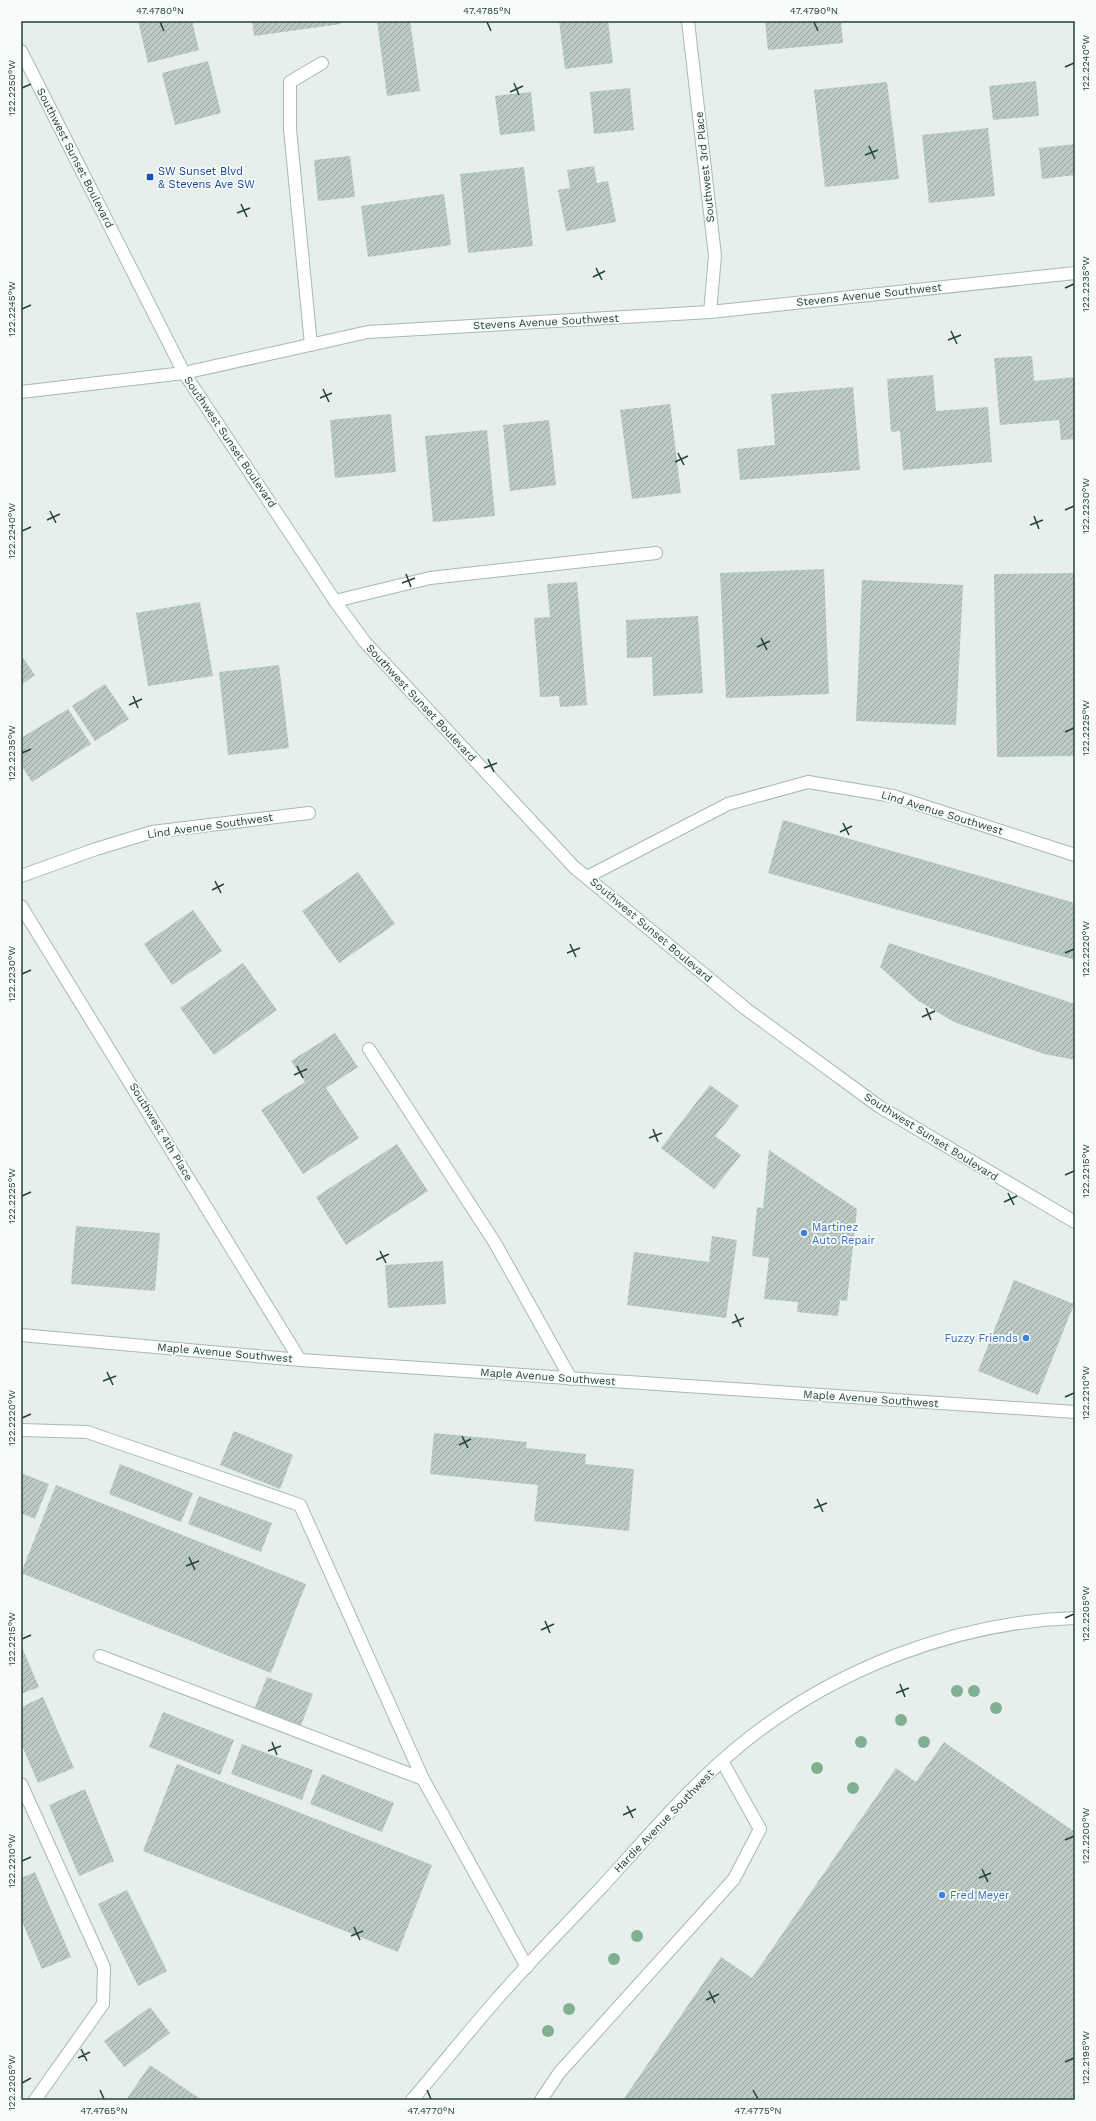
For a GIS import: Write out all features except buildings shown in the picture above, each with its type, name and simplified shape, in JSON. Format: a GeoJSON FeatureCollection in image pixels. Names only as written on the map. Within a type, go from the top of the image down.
{"type":"FeatureCollection","features":[{"type":"Feature","properties":{"kind":"street","name":"Southwest 3rd Place"},"geometry":{"type":"LineString","coordinates":[[688,21],[715,256],[710,312]]}},
{"type":"Feature","properties":{"kind":"street","name":"Southwest Sunset Boulevard"},"geometry":{"type":"LineString","coordinates":[[21,51],[184,374],[335,601],[364,641],[574,867],[746,1009],[880,1107],[1075,1222]]}},
{"type":"Feature","properties":{"kind":"street"},"geometry":{"type":"LineString","coordinates":[[311,345],[290,128],[290,82],[322,63]]}},
{"type":"Feature","properties":{"kind":"street","name":"Stevens Avenue Southwest"},"geometry":{"type":"LineString","coordinates":[[21,392],[184,374],[368,332],[710,312],[1075,273]]}},
{"type":"Feature","properties":{"kind":"street"},"geometry":{"type":"LineString","coordinates":[[335,601],[430,578],[656,552]]}},
{"type":"Feature","properties":{"kind":"street","name":"Lind Avenue Southwest"},"geometry":{"type":"LineString","coordinates":[[587,877],[728,804],[808,782],[893,796],[1075,855]]}},
{"type":"Feature","properties":{"kind":"street","name":"Lind Avenue Southwest"},"geometry":{"type":"LineString","coordinates":[[21,876],[96,849],[152,832],[309,813]]}},
{"type":"Feature","properties":{"kind":"street","name":"Southwest 4th Place"},"geometry":{"type":"LineString","coordinates":[[21,906],[300,1360]]}},
{"type":"Feature","properties":{"kind":"street"},"geometry":{"type":"LineString","coordinates":[[369,1049],[495,1243],[571,1378]]}},
{"type":"Feature","properties":{"kind":"street","name":"Maple Avenue Southwest"},"geometry":{"type":"LineString","coordinates":[[21,1335],[300,1360],[1075,1412]]}},
{"type":"Feature","properties":{"kind":"street"},"geometry":{"type":"LineString","coordinates":[[21,1430],[87,1432],[300,1505],[423,1779],[527,1967]]}},
{"type":"Feature","properties":{"kind":"street","name":"Hardie Avenue Southwest"},"geometry":{"type":"LineString","coordinates":[[412,2100],[498,1998],[696,1784],[739,1746],[786,1712],[835,1683],[887,1659],[942,1640],[998,1626],[1075,1618]]}},
{"type":"Feature","properties":{"kind":"street"},"geometry":{"type":"LineString","coordinates":[[100,1656],[423,1779]]}},
{"type":"Feature","properties":{"kind":"street"},"geometry":{"type":"LineString","coordinates":[[540,2100],[559,2074],[734,1879],[760,1829],[722,1761]]}},
{"type":"Feature","properties":{"kind":"street"},"geometry":{"type":"LineString","coordinates":[[21,1784],[104,1967],[103,2004],[35,2100]]}},
{"type":"Feature","properties":{"kind":"place","name":"SW Sunset Blvd & Stevens Ave SW"},"geometry":{"type":"Point","coordinates":[150,177]}},
{"type":"Feature","properties":{"kind":"place","name":"Martinez Auto Repair"},"geometry":{"type":"Point","coordinates":[804,1233]}},
{"type":"Feature","properties":{"kind":"place","name":"Fuzzy Friends"},"geometry":{"type":"Point","coordinates":[1026,1338]}},
{"type":"Feature","properties":{"kind":"place","name":"Fred Meyer"},"geometry":{"type":"Point","coordinates":[942,1895]}}]}
